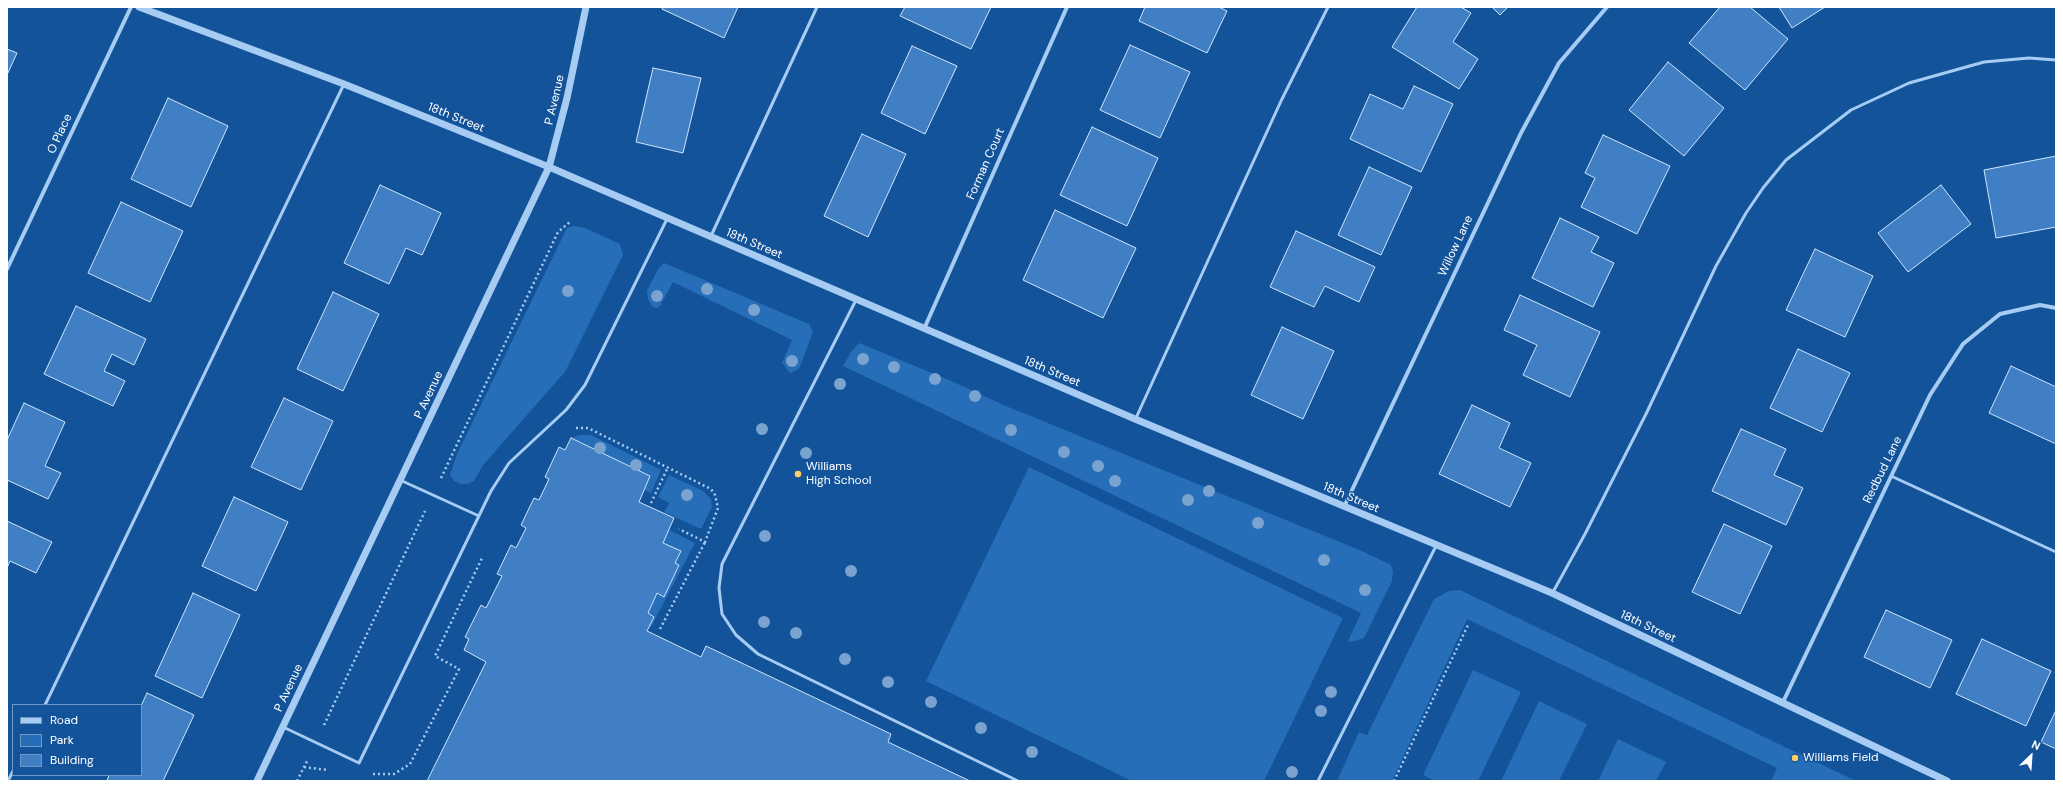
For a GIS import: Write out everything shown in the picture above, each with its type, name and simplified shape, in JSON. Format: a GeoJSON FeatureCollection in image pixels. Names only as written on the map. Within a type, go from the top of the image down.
{"type":"FeatureCollection","features":[{"type":"Feature","properties":{"kind":"street","name":"O Place"},"geometry":{"type":"LineString","coordinates":[[7,269],[130,7]]}},
{"type":"Feature","properties":{"kind":"street","name":"18th Street"},"geometry":{"type":"LineString","coordinates":[[139,7],[344,84],[549,168],[1135,419],[1436,546],[1552,593],[1946,781]]}},
{"type":"Feature","properties":{"kind":"street","name":"P Avenue"},"geometry":{"type":"LineString","coordinates":[[257,781],[549,168],[567,98],[586,7]]}},
{"type":"Feature","properties":{"kind":"street","name":"Forman Court"},"geometry":{"type":"LineString","coordinates":[[924,329],[1067,7]]}},
{"type":"Feature","properties":{"kind":"street","name":"Willow Lane"},"geometry":{"type":"LineString","coordinates":[[1344,507],[1520,133],[1559,63],[1607,7]]}},
{"type":"Feature","properties":{"kind":"street","name":"Redbud Lane"},"geometry":{"type":"LineString","coordinates":[[1782,702],[1930,395],[1963,344],[2000,314],[2040,306],[2056,308]]}},
{"type":"Feature","properties":{"kind":"lane"},"geometry":{"type":"LineString","coordinates":[[710,237],[817,7]]}},
{"type":"Feature","properties":{"kind":"lane"},"geometry":{"type":"LineString","coordinates":[[1135,419],[1280,101],[1328,7]]}},
{"type":"Feature","properties":{"kind":"lane"},"geometry":{"type":"LineString","coordinates":[[1552,593],[1585,534],[1646,414],[1716,266],[1746,213],[1763,188],[1786,160],[1851,110],[1909,83],[1984,62],[2030,58],[2056,60]]}},
{"type":"Feature","properties":{"kind":"lane"},"geometry":{"type":"LineString","coordinates":[[45,704],[344,84]]}},
{"type":"Feature","properties":{"kind":"lane"},"geometry":{"type":"LineString","coordinates":[[283,727],[359,763],[491,491],[509,463],[566,410],[585,385],[667,219]]}},
{"type":"Feature","properties":{"kind":"lane"},"geometry":{"type":"LineString","coordinates":[[856,300],[722,564],[719,588],[722,614],[736,635],[758,654],[1018,781]]}},
{"type":"Feature","properties":{"kind":"lane"},"geometry":{"type":"LineString","coordinates":[[1891,476],[2056,552]]}},
{"type":"Feature","properties":{"kind":"lane"},"geometry":{"type":"LineString","coordinates":[[400,480],[479,516]]}},
{"type":"Feature","properties":{"kind":"lane"},"geometry":{"type":"LineString","coordinates":[[1318,781],[1436,546]]}},
{"type":"Feature","properties":{"kind":"path"},"geometry":{"type":"LineString","coordinates":[[573,428],[588,428],[711,489],[715,495],[718,508],[705,542],[660,629]]}},
{"type":"Feature","properties":{"kind":"path"},"geometry":{"type":"LineString","coordinates":[[651,503],[668,467]]}},
{"type":"Feature","properties":{"kind":"path"},"geometry":{"type":"LineString","coordinates":[[679,529],[705,542]]}},
{"type":"Feature","properties":{"kind":"path"},"geometry":{"type":"LineString","coordinates":[[370,775],[394,774],[410,764],[459,669],[435,656],[485,551]]}},
{"type":"Feature","properties":{"kind":"path"},"geometry":{"type":"LineString","coordinates":[[1394,781],[1468,625]]}},
{"type":"Feature","properties":{"kind":"path"},"geometry":{"type":"LineString","coordinates":[[304,767],[328,770]]}},
{"type":"Feature","properties":{"kind":"green space"},"geometry":{"type":"Polygon","coordinates":[[[574,226],[585,228],[620,244],[623,255],[565,372],[483,465],[474,481],[468,484],[461,484],[454,481],[450,475],[457,454],[567,228],[574,226]]]}},
{"type":"Feature","properties":{"kind":"green space"},"geometry":{"type":"Polygon","coordinates":[[[664,263],[809,324],[813,332],[799,369],[790,373],[782,363],[792,340],[673,282],[660,306],[657,308],[653,307],[648,300],[647,291],[658,269],[664,263]]]}},
{"type":"Feature","properties":{"kind":"green space"},"geometry":{"type":"Polygon","coordinates":[[[859,343],[949,380],[1006,406],[1362,551],[1391,565],[1393,572],[1392,581],[1364,638],[1351,642],[1348,641],[1361,613],[843,366],[851,352],[859,343]]]}},
{"type":"Feature","properties":{"kind":"green space"},"geometry":{"type":"Polygon","coordinates":[[[579,435],[591,435],[661,470],[651,493],[644,490],[650,476],[571,438],[579,435]]]}},
{"type":"Feature","properties":{"kind":"green space"},"geometry":{"type":"Polygon","coordinates":[[[1029,467],[1343,618],[1264,781],[1132,781],[926,681],[1029,467]]]}},
{"type":"Feature","properties":{"kind":"green space"},"geometry":{"type":"Polygon","coordinates":[[[669,475],[703,491],[711,499],[712,507],[701,529],[664,512],[669,503],[658,497],[669,475]]]}},
{"type":"Feature","properties":{"kind":"green space"},"geometry":{"type":"Polygon","coordinates":[[[669,530],[695,543],[651,627],[648,628],[648,613],[657,593],[664,596],[679,566],[675,563],[681,551],[663,543],[669,530]]]}},
{"type":"Feature","properties":{"kind":"green space"},"geometry":{"type":"Polygon","coordinates":[[[1460,590],[1856,781],[1771,781],[1777,768],[1467,619],[1392,781],[1337,781],[1359,732],[1367,735],[1434,599],[1449,591],[1460,590]]]}},
{"type":"Feature","properties":{"kind":"green space"},"geometry":{"type":"Polygon","coordinates":[[[1473,670],[1521,692],[1478,781],[1435,781],[1423,775],[1473,670]]]}},
{"type":"Feature","properties":{"kind":"green space"},"geometry":{"type":"Polygon","coordinates":[[[1539,701],[1587,724],[1559,781],[1501,781],[1539,701]]]}},
{"type":"Feature","properties":{"kind":"green space"},"geometry":{"type":"Polygon","coordinates":[[[1618,739],[1666,762],[1656,781],[1598,781],[1618,739]]]}},
{"type":"Feature","properties":{"kind":"building"},"geometry":{"type":"Polygon","coordinates":[[[663,7],[738,7],[724,38],[662,9],[663,7]]]}},
{"type":"Feature","properties":{"kind":"building"},"geometry":{"type":"Polygon","coordinates":[[[905,7],[991,7],[971,49],[900,16],[905,7]]]}},
{"type":"Feature","properties":{"kind":"building"},"geometry":{"type":"Polygon","coordinates":[[[1145,7],[1219,7],[1227,11],[1207,53],[1139,21],[1145,7]]]}},
{"type":"Feature","properties":{"kind":"building"},"geometry":{"type":"Polygon","coordinates":[[[1417,7],[1461,7],[1471,13],[1453,42],[1478,59],[1459,89],[1392,47],[1417,7]]]}},
{"type":"Feature","properties":{"kind":"building"},"geometry":{"type":"Polygon","coordinates":[[[1492,7],[1508,7],[1500,15],[1492,7]]]}},
{"type":"Feature","properties":{"kind":"building"},"geometry":{"type":"Polygon","coordinates":[[[1720,7],[1750,7],[1788,39],[1745,90],[1689,43],[1720,7]]]}},
{"type":"Feature","properties":{"kind":"building"},"geometry":{"type":"Polygon","coordinates":[[[1779,7],[1825,7],[1792,28],[1779,7]]]}},
{"type":"Feature","properties":{"kind":"building"},"geometry":{"type":"Polygon","coordinates":[[[1130,45],[1190,72],[1160,138],[1100,110],[1130,45]]]}},
{"type":"Feature","properties":{"kind":"building"},"geometry":{"type":"Polygon","coordinates":[[[912,46],[957,66],[925,134],[881,113],[912,46]]]}},
{"type":"Feature","properties":{"kind":"building"},"geometry":{"type":"Polygon","coordinates":[[[7,49],[17,53],[7,75],[7,49]]]}},
{"type":"Feature","properties":{"kind":"building"},"geometry":{"type":"Polygon","coordinates":[[[1668,62],[1724,108],[1684,156],[1629,110],[1668,62]]]}},
{"type":"Feature","properties":{"kind":"building"},"geometry":{"type":"Polygon","coordinates":[[[653,68],[701,78],[683,153],[636,142],[653,68]]]}},
{"type":"Feature","properties":{"kind":"building"},"geometry":{"type":"Polygon","coordinates":[[[1414,86],[1453,104],[1421,172],[1350,139],[1370,94],[1403,109],[1414,86]]]}},
{"type":"Feature","properties":{"kind":"building"},"geometry":{"type":"Polygon","coordinates":[[[168,98],[228,126],[191,207],[131,179],[168,98]]]}},
{"type":"Feature","properties":{"kind":"building"},"geometry":{"type":"Polygon","coordinates":[[[1092,127],[1158,158],[1127,226],[1060,195],[1092,127]]]}},
{"type":"Feature","properties":{"kind":"building"},"geometry":{"type":"Polygon","coordinates":[[[862,134],[906,154],[868,237],[824,216],[862,134]]]}},
{"type":"Feature","properties":{"kind":"building"},"geometry":{"type":"Polygon","coordinates":[[[1603,135],[1670,166],[1637,234],[1581,207],[1595,178],[1585,173],[1603,135]]]}},
{"type":"Feature","properties":{"kind":"building"},"geometry":{"type":"Polygon","coordinates":[[[2056,156],[2056,227],[1996,238],[1984,170],[2056,156]]]}},
{"type":"Feature","properties":{"kind":"building"},"geometry":{"type":"Polygon","coordinates":[[[1369,167],[1412,187],[1381,255],[1338,235],[1369,167]]]}},
{"type":"Feature","properties":{"kind":"building"},"geometry":{"type":"Polygon","coordinates":[[[380,185],[441,213],[422,255],[406,248],[389,284],[344,263],[380,185]]]}},
{"type":"Feature","properties":{"kind":"building"},"geometry":{"type":"Polygon","coordinates":[[[1941,185],[1971,224],[1908,272],[1878,233],[1941,185]]]}},
{"type":"Feature","properties":{"kind":"building"},"geometry":{"type":"Polygon","coordinates":[[[121,202],[183,231],[150,302],[88,273],[121,202]]]}},
{"type":"Feature","properties":{"kind":"building"},"geometry":{"type":"Polygon","coordinates":[[[1055,210],[1136,248],[1103,318],[1023,280],[1055,210]]]}},
{"type":"Feature","properties":{"kind":"building"},"geometry":{"type":"Polygon","coordinates":[[[1560,218],[1599,237],[1591,252],[1614,263],[1593,307],[1532,278],[1560,218]]]}},
{"type":"Feature","properties":{"kind":"building"},"geometry":{"type":"Polygon","coordinates":[[[1296,231],[1375,267],[1359,302],[1325,286],[1314,307],[1270,287],[1296,231]]]}},
{"type":"Feature","properties":{"kind":"building"},"geometry":{"type":"Polygon","coordinates":[[[1815,249],[1873,276],[1845,337],[1786,310],[1815,249]]]}},
{"type":"Feature","properties":{"kind":"building"},"geometry":{"type":"Polygon","coordinates":[[[333,292],[379,314],[343,391],[297,369],[333,292]]]}},
{"type":"Feature","properties":{"kind":"building"},"geometry":{"type":"Polygon","coordinates":[[[1520,295],[1600,332],[1570,397],[1523,375],[1537,345],[1504,330],[1520,295]]]}},
{"type":"Feature","properties":{"kind":"building"},"geometry":{"type":"Polygon","coordinates":[[[76,306],[146,339],[134,365],[112,354],[104,371],[125,381],[113,406],[44,374],[76,306]]]}},
{"type":"Feature","properties":{"kind":"building"},"geometry":{"type":"Polygon","coordinates":[[[1282,327],[1334,351],[1303,419],[1251,395],[1282,327]]]}},
{"type":"Feature","properties":{"kind":"building"},"geometry":{"type":"Polygon","coordinates":[[[1798,349],[1850,373],[1822,432],[1770,408],[1798,349]]]}},
{"type":"Feature","properties":{"kind":"building"},"geometry":{"type":"Polygon","coordinates":[[[2011,366],[2056,387],[2056,444],[1989,413],[2011,366]]]}},
{"type":"Feature","properties":{"kind":"building"},"geometry":{"type":"Polygon","coordinates":[[[284,398],[333,421],[301,490],[251,467],[284,398]]]}},
{"type":"Feature","properties":{"kind":"building"},"geometry":{"type":"Polygon","coordinates":[[[24,403],[65,422],[45,466],[61,473],[48,499],[7,480],[7,440],[24,403]]]}},
{"type":"Feature","properties":{"kind":"building"},"geometry":{"type":"Polygon","coordinates":[[[1472,405],[1510,423],[1499,448],[1531,463],[1510,507],[1439,474],[1472,405]]]}},
{"type":"Feature","properties":{"kind":"building"},"geometry":{"type":"Polygon","coordinates":[[[1741,429],[1786,449],[1774,475],[1803,488],[1786,525],[1712,491],[1741,429]]]}},
{"type":"Feature","properties":{"kind":"building"},"geometry":{"type":"Polygon","coordinates":[[[571,438],[650,476],[639,502],[674,518],[663,543],[681,551],[675,563],[679,565],[664,597],[657,593],[648,613],[654,617],[647,631],[701,657],[706,646],[891,734],[888,742],[970,781],[427,781],[486,662],[464,650],[469,639],[465,637],[481,605],[486,608],[502,576],[497,574],[511,545],[516,548],[526,528],[521,525],[534,498],[539,500],[549,479],[545,477],[559,447],[565,450],[571,438]]]}},
{"type":"Feature","properties":{"kind":"building"},"geometry":{"type":"Polygon","coordinates":[[[234,497],[288,522],[256,591],[202,566],[234,497]]]}},
{"type":"Feature","properties":{"kind":"building"},"geometry":{"type":"Polygon","coordinates":[[[7,521],[52,542],[36,573],[10,561],[7,568],[7,521]]]}},
{"type":"Feature","properties":{"kind":"building"},"geometry":{"type":"Polygon","coordinates":[[[1724,524],[1772,546],[1740,614],[1692,592],[1724,524]]]}},
{"type":"Feature","properties":{"kind":"building"},"geometry":{"type":"Polygon","coordinates":[[[193,593],[240,615],[202,698],[155,676],[193,593]]]}},
{"type":"Feature","properties":{"kind":"building"},"geometry":{"type":"Polygon","coordinates":[[[1886,610],[1952,640],[1930,688],[1864,657],[1886,610]]]}},
{"type":"Feature","properties":{"kind":"building"},"geometry":{"type":"Polygon","coordinates":[[[1982,639],[2051,671],[2026,726],[1956,694],[1982,639]]]}},
{"type":"Feature","properties":{"kind":"building"},"geometry":{"type":"Polygon","coordinates":[[[147,693],[194,715],[163,781],[107,781],[109,776],[142,776],[142,704],[147,693]]]}},
{"type":"Feature","properties":{"kind":"building"},"geometry":{"type":"Polygon","coordinates":[[[2056,710],[2056,749],[2041,742],[2056,710]]]}},
{"type":"Feature","properties":{"kind":"place","name":"Williams High School"},"geometry":{"type":"Point","coordinates":[798,474]}},
{"type":"Feature","properties":{"kind":"place","name":"Williams Field"},"geometry":{"type":"Point","coordinates":[1795,758]}}]}
